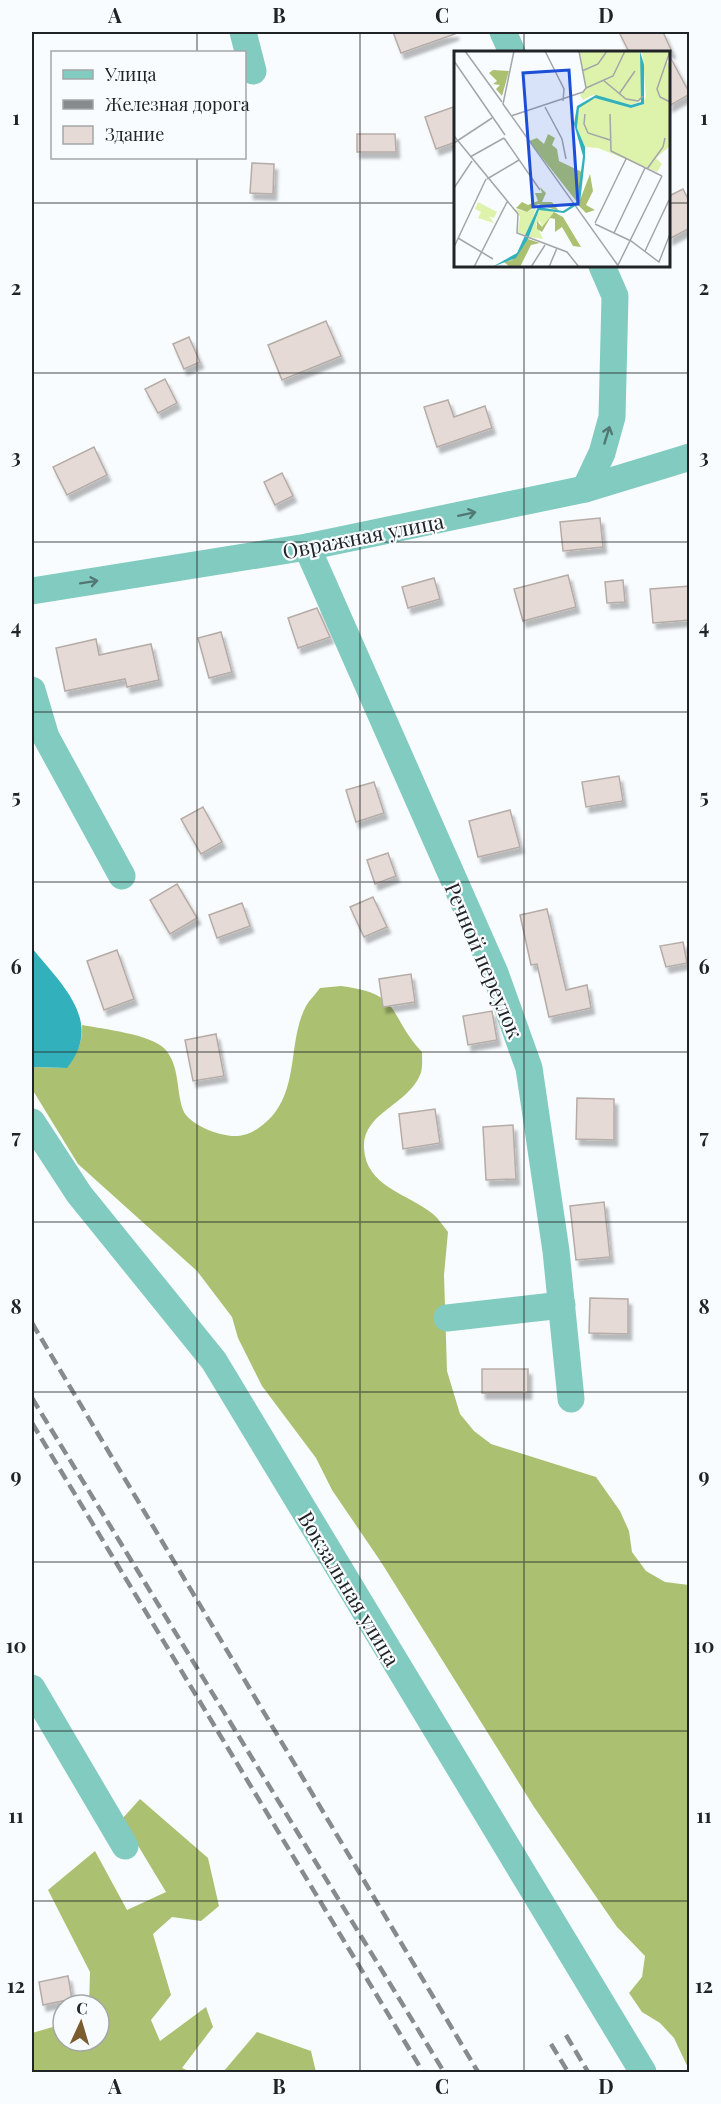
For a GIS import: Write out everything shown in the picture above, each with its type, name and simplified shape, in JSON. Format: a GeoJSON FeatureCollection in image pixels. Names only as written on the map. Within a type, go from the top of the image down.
{"type":"FeatureCollection","features":[{"type":"Feature","properties":{"kind":"street"},"geometry":{"type":"LineString","coordinates":[[243,32],[254,71]]}},
{"type":"Feature","properties":{"kind":"street"},"geometry":{"type":"LineString","coordinates":[[504,32],[512,51]]}},
{"type":"Feature","properties":{"kind":"street"},"geometry":{"type":"LineString","coordinates":[[585,489],[602,453],[612,417],[615,296],[602,267]]}},
{"type":"Feature","properties":{"kind":"street","name":"Овражная улица"},"geometry":{"type":"LineString","coordinates":[[32,591],[307,547],[585,489],[690,457]]}},
{"type":"Feature","properties":{"kind":"street","name":"Речной переулок"},"geometry":{"type":"LineString","coordinates":[[307,547],[495,973],[529,1068],[562,1305],[571,1399]]}},
{"type":"Feature","properties":{"kind":"street"},"geometry":{"type":"LineString","coordinates":[[32,690],[46,737],[122,876]]}},
{"type":"Feature","properties":{"kind":"street","name":"Вокзальная улица"},"geometry":{"type":"LineString","coordinates":[[32,1122],[86,1202],[214,1361],[643,2073]]}},
{"type":"Feature","properties":{"kind":"street"},"geometry":{"type":"LineString","coordinates":[[447,1318],[562,1305]]}},
{"type":"Feature","properties":{"kind":"street"},"geometry":{"type":"LineString","coordinates":[[32,1688],[124,1846]]}},
{"type":"Feature","properties":{"kind":"green space"},"geometry":{"type":"Polygon","coordinates":[[[341,986],[375,994],[385,1001],[422,1052],[421,1073],[414,1085],[370,1126],[365,1136],[364,1148],[366,1161],[380,1180],[389,1188],[433,1214],[448,1232],[444,1275],[447,1371],[460,1414],[474,1431],[491,1444],[596,1477],[620,1511],[629,1531],[632,1552],[646,1571],[665,1582],[689,1585],[689,2070],[674,2038],[660,2023],[642,2012],[629,1993],[642,1977],[645,1956],[617,1927],[534,1807],[381,1562],[332,1490],[316,1458],[262,1386],[238,1338],[232,1317],[197,1271],[78,1164],[32,1089],[32,1067],[66,1068],[78,1048],[82,1025],[126,1033],[149,1039],[165,1049],[173,1063],[183,1110],[193,1121],[219,1134],[236,1136],[248,1134],[269,1119],[283,1099],[291,1073],[297,1032],[308,1003],[320,988],[341,986]]]}},
{"type":"Feature","properties":{"kind":"green space"},"geometry":{"type":"Polygon","coordinates":[[[140,1799],[208,1858],[219,1906],[201,1921],[172,1917],[153,1934],[171,1995],[151,2020],[160,2041],[206,2007],[213,2027],[182,2068],[191,2072],[32,2072],[32,2033],[51,2027],[51,2053],[111,2053],[111,1993],[89,1993],[90,1972],[48,1890],[95,1851],[127,1910],[166,1892],[122,1819],[140,1799]]]}},
{"type":"Feature","properties":{"kind":"green space"},"geometry":{"type":"Polygon","coordinates":[[[257,2032],[311,2051],[316,2072],[223,2072],[257,2032]]]}},
{"type":"Feature","properties":{"kind":"water"},"geometry":{"type":"Polygon","coordinates":[[[32,948],[65,989],[80,1019],[82,1034],[78,1051],[67,1068],[32,1067],[32,948]]]}},
{"type":"Feature","properties":{"kind":"building"},"geometry":{"type":"Polygon","coordinates":[[[393,32],[455,32],[455,34],[401,53],[393,32]]]}},
{"type":"Feature","properties":{"kind":"building"},"geometry":{"type":"Polygon","coordinates":[[[619,32],[663,32],[672,52],[670,51],[628,51],[619,32]]]}},
{"type":"Feature","properties":{"kind":"building"},"geometry":{"type":"Polygon","coordinates":[[[670,57],[690,94],[670,105],[670,57]]]}},
{"type":"Feature","properties":{"kind":"building"},"geometry":{"type":"Polygon","coordinates":[[[454,107],[454,143],[436,149],[425,117],[454,107]]]}},
{"type":"Feature","properties":{"kind":"building"},"geometry":{"type":"Polygon","coordinates":[[[357,134],[395,134],[396,152],[357,152],[357,134]]]}},
{"type":"Feature","properties":{"kind":"building"},"geometry":{"type":"Polygon","coordinates":[[[252,163],[274,164],[273,194],[250,193],[252,163]]]}},
{"type":"Feature","properties":{"kind":"building"},"geometry":{"type":"Polygon","coordinates":[[[683,189],[690,203],[690,228],[670,238],[670,196],[683,189]]]}},
{"type":"Feature","properties":{"kind":"building"},"geometry":{"type":"Polygon","coordinates":[[[326,321],[341,356],[282,380],[268,345],[326,321]]]}},
{"type":"Feature","properties":{"kind":"building"},"geometry":{"type":"Polygon","coordinates":[[[189,337],[200,362],[184,369],[173,344],[189,337]]]}},
{"type":"Feature","properties":{"kind":"building"},"geometry":{"type":"Polygon","coordinates":[[[165,379],[177,403],[158,413],[145,389],[165,379]]]}},
{"type":"Feature","properties":{"kind":"building"},"geometry":{"type":"Polygon","coordinates":[[[448,400],[454,417],[485,406],[492,428],[437,447],[424,407],[448,400]]]}},
{"type":"Feature","properties":{"kind":"building"},"geometry":{"type":"Polygon","coordinates":[[[94,447],[107,475],[67,495],[53,467],[94,447]]]}},
{"type":"Feature","properties":{"kind":"building"},"geometry":{"type":"Polygon","coordinates":[[[282,473],[293,496],[275,505],[264,482],[282,473]]]}},
{"type":"Feature","properties":{"kind":"building"},"geometry":{"type":"Polygon","coordinates":[[[600,518],[603,547],[563,551],[560,522],[600,518]]]}},
{"type":"Feature","properties":{"kind":"building"},"geometry":{"type":"Polygon","coordinates":[[[568,575],[576,607],[523,621],[514,589],[568,575]]]}},
{"type":"Feature","properties":{"kind":"building"},"geometry":{"type":"Polygon","coordinates":[[[434,578],[440,599],[408,608],[402,587],[434,578]]]}},
{"type":"Feature","properties":{"kind":"building"},"geometry":{"type":"Polygon","coordinates":[[[623,580],[625,602],[607,603],[605,582],[623,580]]]}},
{"type":"Feature","properties":{"kind":"building"},"geometry":{"type":"Polygon","coordinates":[[[690,586],[690,620],[653,623],[650,589],[690,586]]]}},
{"type":"Feature","properties":{"kind":"building"},"geometry":{"type":"Polygon","coordinates":[[[317,608],[330,637],[298,648],[288,618],[317,608]]]}},
{"type":"Feature","properties":{"kind":"building"},"geometry":{"type":"Polygon","coordinates":[[[221,632],[232,672],[209,678],[198,638],[221,632]]]}},
{"type":"Feature","properties":{"kind":"building"},"geometry":{"type":"Polygon","coordinates":[[[96,639],[99,655],[151,644],[159,680],[127,687],[125,679],[65,691],[56,648],[96,639]]]}},
{"type":"Feature","properties":{"kind":"building"},"geometry":{"type":"Polygon","coordinates":[[[619,776],[623,801],[586,807],[582,782],[619,776]]]}},
{"type":"Feature","properties":{"kind":"building"},"geometry":{"type":"Polygon","coordinates":[[[374,782],[384,813],[356,822],[346,790],[374,782]]]}},
{"type":"Feature","properties":{"kind":"building"},"geometry":{"type":"Polygon","coordinates":[[[203,807],[222,842],[201,854],[181,819],[203,807]]]}},
{"type":"Feature","properties":{"kind":"building"},"geometry":{"type":"Polygon","coordinates":[[[510,810],[520,847],[478,857],[469,821],[510,810]]]}},
{"type":"Feature","properties":{"kind":"building"},"geometry":{"type":"Polygon","coordinates":[[[388,853],[396,876],[375,884],[367,860],[388,853]]]}},
{"type":"Feature","properties":{"kind":"building"},"geometry":{"type":"Polygon","coordinates":[[[177,884],[197,918],[170,934],[150,900],[177,884]]]}},
{"type":"Feature","properties":{"kind":"building"},"geometry":{"type":"Polygon","coordinates":[[[373,897],[387,927],[364,937],[350,907],[373,897]]]}},
{"type":"Feature","properties":{"kind":"building"},"geometry":{"type":"Polygon","coordinates":[[[242,903],[250,926],[217,938],[209,915],[242,903]]]}},
{"type":"Feature","properties":{"kind":"building"},"geometry":{"type":"Polygon","coordinates":[[[547,909],[566,990],[587,985],[591,1008],[549,1017],[537,964],[531,965],[520,915],[547,909]]]}},
{"type":"Feature","properties":{"kind":"building"},"geometry":{"type":"Polygon","coordinates":[[[683,942],[687,963],[666,967],[660,946],[683,942]]]}},
{"type":"Feature","properties":{"kind":"building"},"geometry":{"type":"Polygon","coordinates":[[[117,950],[134,999],[104,1010],[87,961],[117,950]]]}},
{"type":"Feature","properties":{"kind":"building"},"geometry":{"type":"Polygon","coordinates":[[[411,974],[415,1002],[383,1007],[379,979],[411,974]]]}},
{"type":"Feature","properties":{"kind":"building"},"geometry":{"type":"Polygon","coordinates":[[[492,1011],[497,1040],[468,1045],[463,1016],[492,1011]]]}},
{"type":"Feature","properties":{"kind":"building"},"geometry":{"type":"Polygon","coordinates":[[[216,1034],[224,1076],[193,1081],[185,1040],[216,1034]]]}},
{"type":"Feature","properties":{"kind":"building"},"geometry":{"type":"Polygon","coordinates":[[[577,1098],[614,1099],[614,1140],[576,1139],[577,1098]]]}},
{"type":"Feature","properties":{"kind":"building"},"geometry":{"type":"Polygon","coordinates":[[[435,1109],[440,1143],[403,1149],[399,1114],[435,1109]]]}},
{"type":"Feature","properties":{"kind":"building"},"geometry":{"type":"Polygon","coordinates":[[[513,1125],[516,1179],[486,1180],[483,1127],[513,1125]]]}},
{"type":"Feature","properties":{"kind":"building"},"geometry":{"type":"Polygon","coordinates":[[[604,1202],[610,1257],[576,1260],[570,1206],[604,1202]]]}},
{"type":"Feature","properties":{"kind":"building"},"geometry":{"type":"Polygon","coordinates":[[[590,1298],[628,1299],[628,1334],[589,1333],[590,1298]]]}},
{"type":"Feature","properties":{"kind":"building"},"geometry":{"type":"Polygon","coordinates":[[[482,1369],[528,1369],[528,1393],[482,1393],[482,1369]]]}},
{"type":"Feature","properties":{"kind":"building"},"geometry":{"type":"Polygon","coordinates":[[[68,1976],[71,1993],[51,1993],[51,2003],[43,2005],[39,1982],[68,1976]]]}},
{"type":"Feature","properties":{"kind":"railway"},"geometry":{"type":"LineString","coordinates":[[32,1323],[478,2072]]}},
{"type":"Feature","properties":{"kind":"railway"},"geometry":{"type":"LineString","coordinates":[[32,1398],[444,2072]]}},
{"type":"Feature","properties":{"kind":"railway"},"geometry":{"type":"LineString","coordinates":[[32,1423],[423,2072]]}},
{"type":"Feature","properties":{"kind":"railway"},"geometry":{"type":"LineString","coordinates":[[566,2035],[588,2072]]}},
{"type":"Feature","properties":{"kind":"railway"},"geometry":{"type":"LineString","coordinates":[[551,2044],[568,2072]]}}]}
